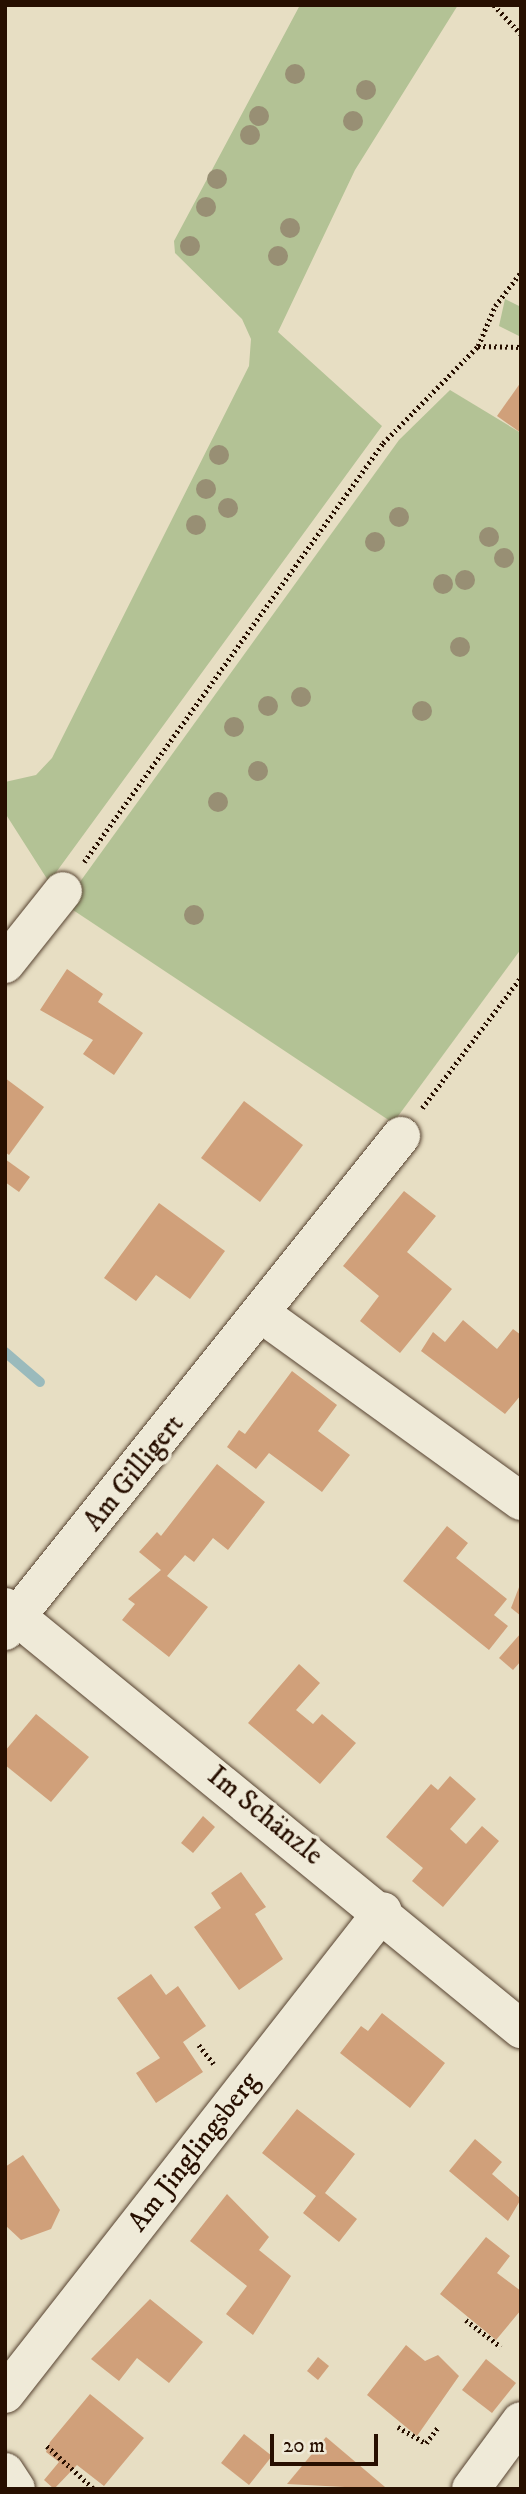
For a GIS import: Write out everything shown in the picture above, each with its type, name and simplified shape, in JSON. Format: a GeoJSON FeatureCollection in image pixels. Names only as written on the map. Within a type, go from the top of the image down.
{"type":"FeatureCollection","features":[{"type":"Feature","properties":{"kind":"street"},"geometry":{"type":"LineString","coordinates":[[5,964],[63,891]]}},
{"type":"Feature","properties":{"kind":"street","name":"Am Gilligert"},"geometry":{"type":"LineString","coordinates":[[9,1618],[263,1315],[401,1136]]}},
{"type":"Feature","properties":{"kind":"street"},"geometry":{"type":"LineString","coordinates":[[263,1315],[521,1501]]}},
{"type":"Feature","properties":{"kind":"street","name":"Im Schänzle"},"geometry":{"type":"LineString","coordinates":[[9,1618],[383,1911],[521,2029]]}},
{"type":"Feature","properties":{"kind":"street","name":"Am Jinglingsberg"},"geometry":{"type":"LineString","coordinates":[[5,2394],[383,1911]]}},
{"type":"Feature","properties":{"kind":"street"},"geometry":{"type":"LineString","coordinates":[[471,2489],[521,2421]]}},
{"type":"Feature","properties":{"kind":"street"},"geometry":{"type":"LineString","coordinates":[[5,2472],[16,2489]]}},
{"type":"Feature","properties":{"kind":"path"},"geometry":{"type":"LineString","coordinates":[[494,5],[521,34]]}},
{"type":"Feature","properties":{"kind":"path"},"geometry":{"type":"LineString","coordinates":[[63,891],[383,443],[478,346],[495,306],[521,272]]}},
{"type":"Feature","properties":{"kind":"path"},"geometry":{"type":"LineString","coordinates":[[478,346],[521,347]]}},
{"type":"Feature","properties":{"kind":"path"},"geometry":{"type":"LineString","coordinates":[[401,1136],[521,977]]}},
{"type":"Feature","properties":{"kind":"path"},"geometry":{"type":"LineString","coordinates":[[466,2320],[501,2347]]}},
{"type":"Feature","properties":{"kind":"path"},"geometry":{"type":"LineString","coordinates":[[398,2427],[426,2443],[438,2427]]}},
{"type":"Feature","properties":{"kind":"path"},"geometry":{"type":"LineString","coordinates":[[47,2446],[94,2489]]}},
{"type":"Feature","properties":{"kind":"green space"},"geometry":{"type":"Polygon","coordinates":[[[300,5],[458,5],[355,170],[278,332],[382,426],[49,882],[5,813],[5,782],[36,775],[52,758],[249,366],[251,339],[242,319],[175,253],[174,241],[300,5]]]}},
{"type":"Feature","properties":{"kind":"green space"},"geometry":{"type":"Polygon","coordinates":[[[505,299],[521,307],[521,337],[499,326],[505,299]]]}},
{"type":"Feature","properties":{"kind":"green space"},"geometry":{"type":"Polygon","coordinates":[[[450,390],[521,433],[521,949],[393,1123],[64,904],[399,440],[450,390]]]}},
{"type":"Feature","properties":{"kind":"building"},"geometry":{"type":"Polygon","coordinates":[[[521,382],[521,433],[497,416],[521,382]]]}},
{"type":"Feature","properties":{"kind":"building"},"geometry":{"type":"Polygon","coordinates":[[[67,969],[103,994],[98,1002],[143,1033],[114,1075],[83,1054],[93,1040],[40,1010],[67,969]]]}},
{"type":"Feature","properties":{"kind":"building"},"geometry":{"type":"Polygon","coordinates":[[[5,1078],[44,1107],[9,1155],[5,1152],[5,1078]]]}},
{"type":"Feature","properties":{"kind":"building"},"geometry":{"type":"Polygon","coordinates":[[[244,1101],[303,1145],[260,1202],[201,1158],[244,1101]]]}},
{"type":"Feature","properties":{"kind":"building"},"geometry":{"type":"Polygon","coordinates":[[[5,1159],[30,1177],[19,1192],[5,1182],[5,1159]]]}},
{"type":"Feature","properties":{"kind":"building"},"geometry":{"type":"Polygon","coordinates":[[[404,1191],[436,1216],[407,1252],[452,1289],[400,1353],[360,1321],[379,1296],[343,1266],[404,1191]]]}},
{"type":"Feature","properties":{"kind":"building"},"geometry":{"type":"Polygon","coordinates":[[[159,1203],[225,1251],[190,1299],[156,1275],[136,1301],[104,1278],[159,1203]]]}},
{"type":"Feature","properties":{"kind":"building"},"geometry":{"type":"Polygon","coordinates":[[[463,1320],[497,1349],[513,1329],[521,1335],[521,1395],[505,1414],[421,1351],[433,1332],[445,1342],[463,1320]]]}},
{"type":"Feature","properties":{"kind":"building"},"geometry":{"type":"Polygon","coordinates":[[[292,1371],[337,1405],[318,1431],[350,1455],[322,1492],[269,1453],[256,1469],[227,1447],[239,1430],[245,1434],[292,1371]]]}},
{"type":"Feature","properties":{"kind":"building"},"geometry":{"type":"Polygon","coordinates":[[[217,1464],[265,1502],[228,1550],[213,1538],[194,1562],[185,1555],[167,1576],[208,1607],[169,1657],[122,1620],[135,1604],[128,1599],[161,1570],[139,1552],[157,1532],[161,1536],[217,1464]]]}},
{"type":"Feature","properties":{"kind":"building"},"geometry":{"type":"Polygon","coordinates":[[[447,1526],[468,1543],[456,1558],[507,1599],[494,1615],[508,1626],[489,1650],[403,1581],[447,1526]]]}},
{"type":"Feature","properties":{"kind":"building"},"geometry":{"type":"Polygon","coordinates":[[[521,1582],[521,1616],[511,1608],[521,1582]]]}},
{"type":"Feature","properties":{"kind":"building"},"geometry":{"type":"Polygon","coordinates":[[[521,1633],[521,1661],[513,1670],[499,1658],[521,1633]]]}},
{"type":"Feature","properties":{"kind":"building"},"geometry":{"type":"Polygon","coordinates":[[[299,1664],[320,1683],[296,1710],[313,1724],[322,1714],[356,1743],[320,1784],[248,1723],[299,1664]]]}},
{"type":"Feature","properties":{"kind":"building"},"geometry":{"type":"Polygon","coordinates":[[[36,1714],[89,1757],[51,1802],[5,1765],[5,1751],[36,1714]]]}},
{"type":"Feature","properties":{"kind":"building"},"geometry":{"type":"Polygon","coordinates":[[[450,1776],[476,1799],[450,1829],[466,1844],[482,1826],[499,1841],[443,1907],[412,1881],[423,1868],[386,1837],[431,1784],[438,1790],[450,1776]]]}},
{"type":"Feature","properties":{"kind":"building"},"geometry":{"type":"Polygon","coordinates":[[[203,1816],[215,1827],[193,1853],[181,1843],[203,1816]]]}},
{"type":"Feature","properties":{"kind":"building"},"geometry":{"type":"Polygon","coordinates":[[[241,1872],[266,1907],[255,1914],[283,1959],[239,1990],[194,1927],[221,1908],[211,1893],[241,1872]]]}},
{"type":"Feature","properties":{"kind":"building"},"geometry":{"type":"Polygon","coordinates":[[[151,1974],[166,1995],[178,1986],[206,2026],[183,2042],[203,2072],[156,2103],[136,2073],[160,2058],[117,1998],[151,1974]]]}},
{"type":"Feature","properties":{"kind":"building"},"geometry":{"type":"Polygon","coordinates":[[[382,2013],[445,2063],[410,2108],[340,2053],[361,2026],[368,2031],[382,2013]]]}},
{"type":"Feature","properties":{"kind":"building"},"geometry":{"type":"Polygon","coordinates":[[[297,2109],[355,2154],[325,2193],[357,2219],[339,2242],[303,2213],[316,2196],[262,2153],[297,2109]]]}},
{"type":"Feature","properties":{"kind":"building"},"geometry":{"type":"Polygon","coordinates":[[[475,2139],[502,2162],[492,2174],[521,2199],[508,2221],[449,2171],[475,2139]]]}},
{"type":"Feature","properties":{"kind":"building"},"geometry":{"type":"Polygon","coordinates":[[[23,2155],[60,2210],[51,2229],[21,2240],[5,2225],[5,2167],[23,2155]]]}},
{"type":"Feature","properties":{"kind":"building"},"geometry":{"type":"Polygon","coordinates":[[[227,2194],[269,2237],[259,2250],[291,2276],[253,2335],[226,2314],[247,2286],[190,2241],[227,2194]]]}},
{"type":"Feature","properties":{"kind":"building"},"geometry":{"type":"Polygon","coordinates":[[[486,2237],[510,2256],[497,2273],[521,2291],[521,2310],[496,2340],[440,2294],[486,2237]]]}},
{"type":"Feature","properties":{"kind":"building"},"geometry":{"type":"Polygon","coordinates":[[[150,2299],[203,2342],[169,2383],[137,2358],[119,2381],[91,2359],[150,2299]]]}},
{"type":"Feature","properties":{"kind":"building"},"geometry":{"type":"Polygon","coordinates":[[[406,2345],[425,2361],[438,2355],[459,2376],[417,2436],[367,2395],[406,2345]]]}},
{"type":"Feature","properties":{"kind":"building"},"geometry":{"type":"Polygon","coordinates":[[[318,2357],[329,2366],[318,2380],[307,2371],[318,2357]]]}},
{"type":"Feature","properties":{"kind":"building"},"geometry":{"type":"Polygon","coordinates":[[[486,2359],[516,2383],[492,2413],[462,2390],[486,2359]]]}},
{"type":"Feature","properties":{"kind":"building"},"geometry":{"type":"Polygon","coordinates":[[[90,2394],[144,2438],[104,2486],[77,2465],[54,2489],[44,2480],[59,2462],[46,2452],[50,2442],[90,2394]]]}},
{"type":"Feature","properties":{"kind":"building"},"geometry":{"type":"Polygon","coordinates":[[[244,2434],[272,2456],[249,2485],[221,2463],[244,2434]]]}},
{"type":"Feature","properties":{"kind":"building"},"geometry":{"type":"Polygon","coordinates":[[[326,2437],[385,2487],[287,2484],[326,2437]]]}},
{"type":"Feature","properties":{"kind":"waterway"},"geometry":{"type":"LineString","coordinates":[[5,1352],[40,1382]]}}]}
